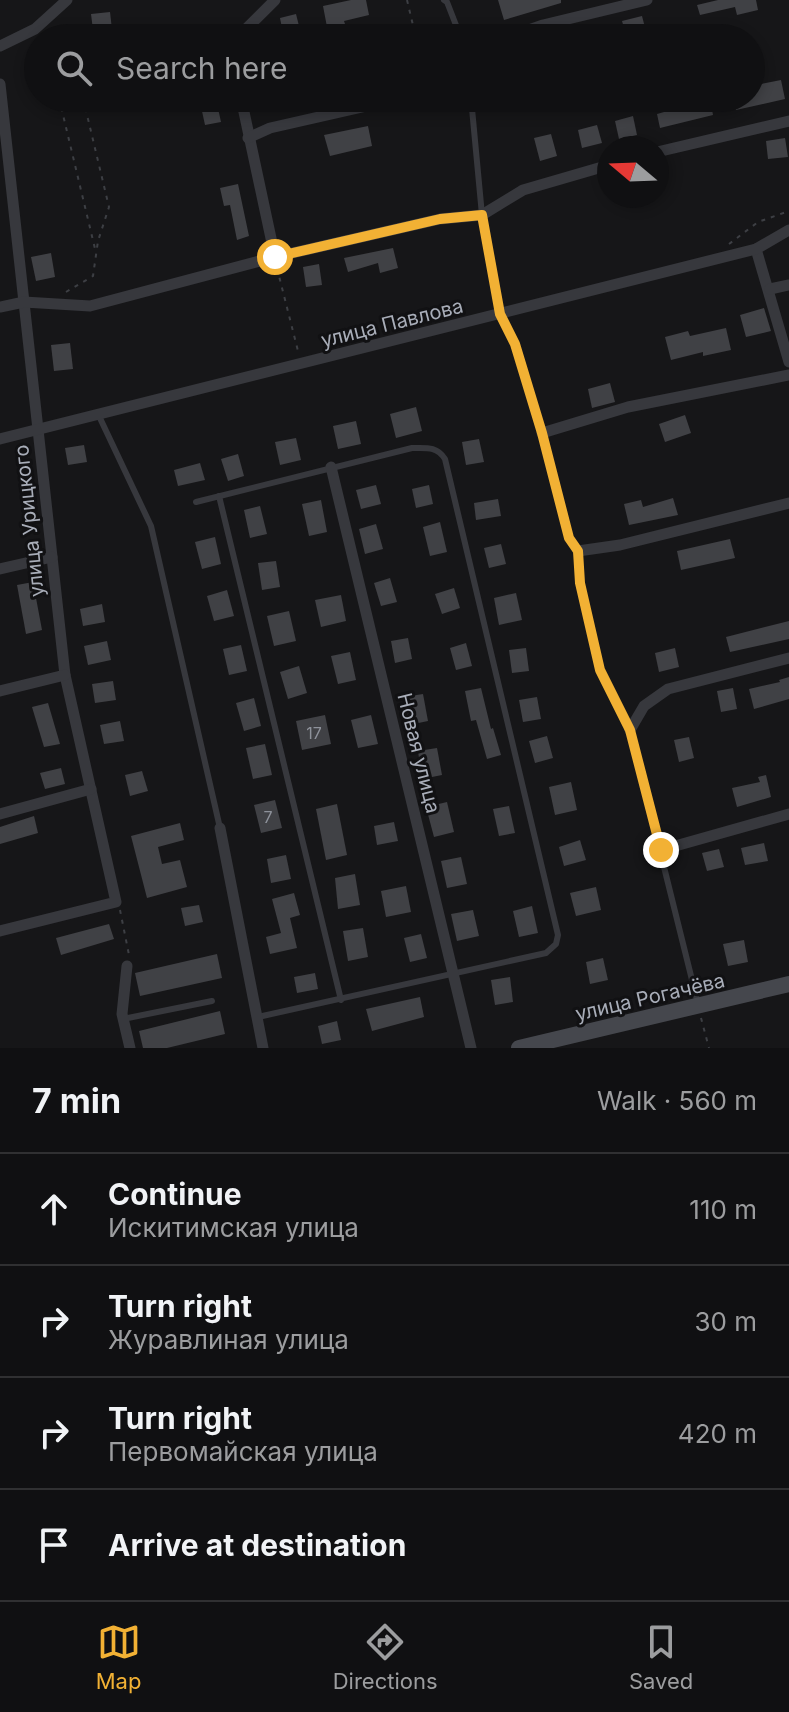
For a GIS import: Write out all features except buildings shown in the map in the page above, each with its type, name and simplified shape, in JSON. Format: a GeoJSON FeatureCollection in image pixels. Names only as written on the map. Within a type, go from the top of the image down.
{"type":"FeatureCollection","features":[{"type":"Feature","properties":{"kind":"street"},"geometry":{"type":"LineString","coordinates":[[41,24],[67,0]]}},
{"type":"Feature","properties":{"kind":"street"},"geometry":{"type":"LineString","coordinates":[[251,24],[275,0]]}},
{"type":"Feature","properties":{"kind":"street"},"geometry":{"type":"LineString","coordinates":[[547,24],[647,0]]}},
{"type":"Feature","properties":{"kind":"street"},"geometry":{"type":"LineString","coordinates":[[0,46],[24,34]]}},
{"type":"Feature","properties":{"kind":"street","name":"улица Урицкого"},"geometry":{"type":"LineString","coordinates":[[0,84],[65,675],[116,902]]}},
{"type":"Feature","properties":{"kind":"street"},"geometry":{"type":"LineString","coordinates":[[243,112],[275,257]]}},
{"type":"Feature","properties":{"kind":"street"},"geometry":{"type":"LineString","coordinates":[[248,138],[270,128],[340,112]]}},
{"type":"Feature","properties":{"kind":"street"},"geometry":{"type":"LineString","coordinates":[[669,149],[789,121]]}},
{"type":"Feature","properties":{"kind":"street"},"geometry":{"type":"LineString","coordinates":[[0,307],[24,302],[90,306],[275,257],[440,219],[482,215],[523,190],[597,168]]}},
{"type":"Feature","properties":{"kind":"street","name":"улица Павлова"},"geometry":{"type":"LineString","coordinates":[[0,439],[756,249],[789,230]]}},
{"type":"Feature","properties":{"kind":"street"},"geometry":{"type":"LineString","coordinates":[[756,249],[789,362]]}},
{"type":"Feature","properties":{"kind":"street"},"geometry":{"type":"LineString","coordinates":[[770,289],[789,285]]}},
{"type":"Feature","properties":{"kind":"street"},"geometry":{"type":"LineString","coordinates":[[542,433],[628,407],[789,375]]}},
{"type":"Feature","properties":{"kind":"street","name":"Новая улица"},"geometry":{"type":"LineString","coordinates":[[331,467],[471,1048]]}},
{"type":"Feature","properties":{"kind":"street"},"geometry":{"type":"LineString","coordinates":[[578,551],[620,545],[789,503]]}},
{"type":"Feature","properties":{"kind":"street"},"geometry":{"type":"LineString","coordinates":[[0,569],[52,557]]}},
{"type":"Feature","properties":{"kind":"street"},"geometry":{"type":"LineString","coordinates":[[630,730],[644,706],[668,689],[789,658]]}},
{"type":"Feature","properties":{"kind":"street"},"geometry":{"type":"LineString","coordinates":[[0,691],[65,675]]}},
{"type":"Feature","properties":{"kind":"street"},"geometry":{"type":"LineString","coordinates":[[0,814],[91,789]]}},
{"type":"Feature","properties":{"kind":"street"},"geometry":{"type":"LineString","coordinates":[[661,850],[789,814]]}},
{"type":"Feature","properties":{"kind":"street"},"geometry":{"type":"LineString","coordinates":[[220,828],[263,1048]]}},
{"type":"Feature","properties":{"kind":"street"},"geometry":{"type":"LineString","coordinates":[[0,931],[116,902]]}},
{"type":"Feature","properties":{"kind":"street"},"geometry":{"type":"LineString","coordinates":[[127,966],[123,1019],[130,1048]]}},
{"type":"Feature","properties":{"kind":"street","name":"улица Рогачёва"},"geometry":{"type":"LineString","coordinates":[[519,1048],[789,984]]}},
{"type":"Feature","properties":{"kind":"lane"},"geometry":{"type":"LineString","coordinates":[[444,0],[456,24]]}},
{"type":"Feature","properties":{"kind":"lane"},"geometry":{"type":"LineString","coordinates":[[472,112],[482,215],[500,314],[515,344],[569,538],[578,551],[580,583],[600,670],[630,730],[699,1007]]}},
{"type":"Feature","properties":{"kind":"lane"},"geometry":{"type":"LineString","coordinates":[[99,416],[151,526],[220,828]]}},
{"type":"Feature","properties":{"kind":"lane"},"geometry":{"type":"LineString","coordinates":[[196,502],[412,448],[432,447],[440,452],[445,459],[558,935],[556,944],[546,953],[258,1017]]}},
{"type":"Feature","properties":{"kind":"lane"},"geometry":{"type":"LineString","coordinates":[[219,496],[341,1000]]}},
{"type":"Feature","properties":{"kind":"lane"},"geometry":{"type":"LineString","coordinates":[[123,1019],[212,1001]]}},
{"type":"Feature","properties":{"kind":"path"},"geometry":{"type":"LineString","coordinates":[[407,0],[413,24]]}},
{"type":"Feature","properties":{"kind":"path"},"geometry":{"type":"LineString","coordinates":[[62,112],[96,254]]}},
{"type":"Feature","properties":{"kind":"path"},"geometry":{"type":"LineString","coordinates":[[62,295],[93,276],[109,207],[86,112]]}},
{"type":"Feature","properties":{"kind":"path"},"geometry":{"type":"LineString","coordinates":[[729,244],[758,222],[789,211]]}},
{"type":"Feature","properties":{"kind":"path"},"geometry":{"type":"LineString","coordinates":[[275,257],[302,363]]}},
{"type":"Feature","properties":{"kind":"path"},"geometry":{"type":"LineString","coordinates":[[116,902],[129,953],[127,966]]}},
{"type":"Feature","properties":{"kind":"path"},"geometry":{"type":"LineString","coordinates":[[699,1007],[709,1048]]}},
{"type":"Feature","properties":{"kind":"route"},"geometry":{"type":"LineString","coordinates":[[275,257],[440,219],[482,215],[500,314],[515,344],[569,538],[578,551],[580,583],[600,670],[630,730],[661,850]]}}]}
